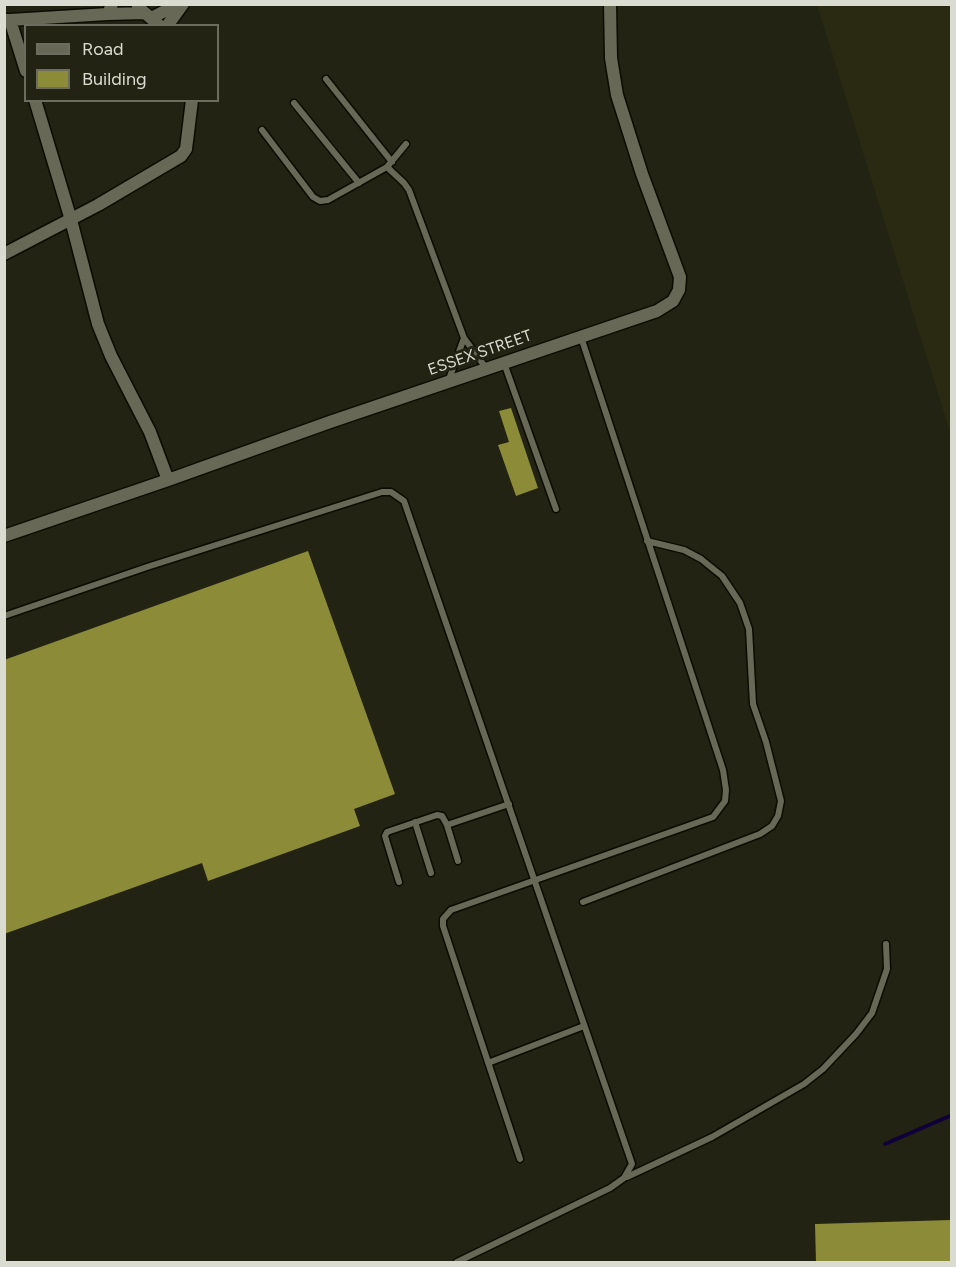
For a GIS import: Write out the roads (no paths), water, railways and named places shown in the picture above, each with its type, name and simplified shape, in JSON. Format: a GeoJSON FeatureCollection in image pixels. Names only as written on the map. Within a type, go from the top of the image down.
{"type":"FeatureCollection","features":[{"type":"Feature","properties":{"kind":"street"},"geometry":{"type":"LineString","coordinates":[[24,66],[7,20],[110,9],[147,15],[181,4]]}},
{"type":"Feature","properties":{"kind":"street"},"geometry":{"type":"LineString","coordinates":[[168,24],[181,4]]}},
{"type":"Feature","properties":{"kind":"street","name":"ESSEX STREET"},"geometry":{"type":"LineString","coordinates":[[4,536],[665,307],[677,296],[680,284],[674,260],[642,174],[617,95],[611,58],[610,4]]}},
{"type":"Feature","properties":{"kind":"street"},"geometry":{"type":"LineString","coordinates":[[36,102],[101,332],[150,432],[168,480]]}},
{"type":"Feature","properties":{"kind":"street"},"geometry":{"type":"LineString","coordinates":[[4,254],[71,220],[181,156],[186,148],[192,102]]}},
{"type":"Feature","properties":{"kind":"lane"},"geometry":{"type":"LineString","coordinates":[[326,79],[409,190],[464,338],[486,369]]}},
{"type":"Feature","properties":{"kind":"lane"},"geometry":{"type":"LineString","coordinates":[[294,103],[359,183]]}},
{"type":"Feature","properties":{"kind":"lane"},"geometry":{"type":"LineString","coordinates":[[262,130],[313,196],[320,201],[328,200],[389,164],[406,144]]}},
{"type":"Feature","properties":{"kind":"lane"},"geometry":{"type":"LineString","coordinates":[[520,1159],[443,926],[443,919],[451,910],[713,818],[725,801],[726,781],[723,770],[581,337]]}},
{"type":"Feature","properties":{"kind":"lane"},"geometry":{"type":"LineString","coordinates":[[448,382],[464,338]]}},
{"type":"Feature","properties":{"kind":"lane"},"geometry":{"type":"LineString","coordinates":[[504,363],[556,509]]}},
{"type":"Feature","properties":{"kind":"lane"},"geometry":{"type":"LineString","coordinates":[[4,616],[158,563],[382,492],[391,492],[404,501],[408,506],[632,1164],[624,1178]]}},
{"type":"Feature","properties":{"kind":"lane"},"geometry":{"type":"LineString","coordinates":[[583,902],[760,834],[772,826],[778,816],[781,801],[766,742],[753,704],[749,629],[740,603],[722,576],[700,559],[684,550],[647,541]]}},
{"type":"Feature","properties":{"kind":"lane"},"geometry":{"type":"LineString","coordinates":[[447,825],[509,804]]}},
{"type":"Feature","properties":{"kind":"lane"},"geometry":{"type":"LineString","coordinates":[[399,882],[385,836],[387,832],[415,822],[440,815],[447,825],[458,861]]}},
{"type":"Feature","properties":{"kind":"lane"},"geometry":{"type":"LineString","coordinates":[[415,822],[431,873]]}},
{"type":"Feature","properties":{"kind":"lane"},"geometry":{"type":"LineString","coordinates":[[457,1263],[610,1188],[624,1178],[712,1137],[804,1084],[823,1069],[856,1035],[872,1013],[886,969],[886,944]]}},
{"type":"Feature","properties":{"kind":"lane"},"geometry":{"type":"LineString","coordinates":[[488,1063],[584,1026]]}},
{"type":"Feature","properties":{"kind":"waterway"},"geometry":{"type":"LineString","coordinates":[[885,1144],[952,1115]]}}]}
